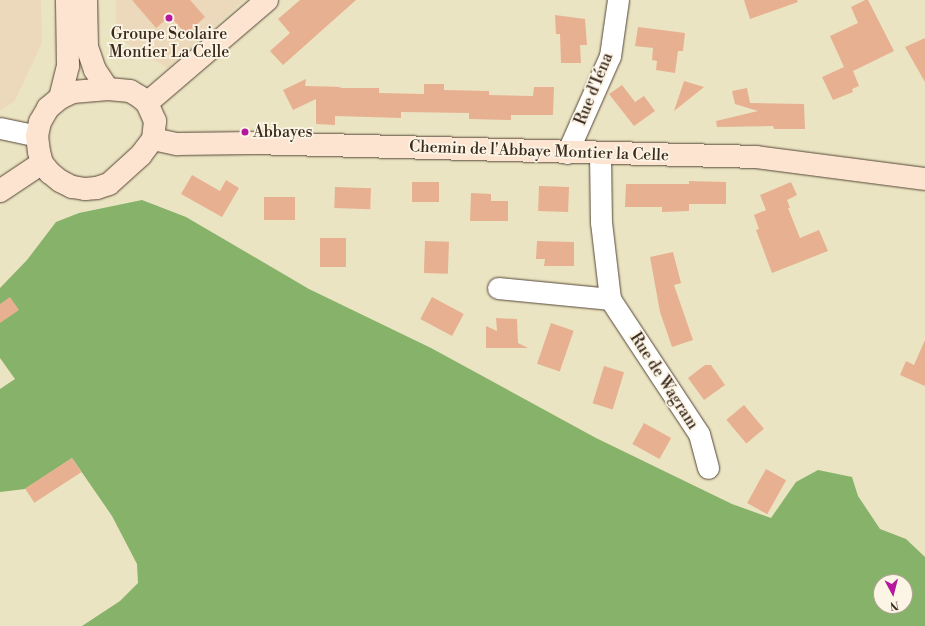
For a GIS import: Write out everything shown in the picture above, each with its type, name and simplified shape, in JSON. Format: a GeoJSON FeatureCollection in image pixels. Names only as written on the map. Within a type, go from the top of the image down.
{"type":"FeatureCollection","features":[{"type":"Feature","properties":{"kind":"street"},"geometry":{"type":"LineString","coordinates":[[60,98],[68,66],[67,0]]}},
{"type":"Feature","properties":{"kind":"street"},"geometry":{"type":"LineString","coordinates":[[86,0],[87,47],[95,70],[108,89]]}},
{"type":"Feature","properties":{"kind":"street"},"geometry":{"type":"LineString","coordinates":[[147,103],[267,0]]}},
{"type":"Feature","properties":{"kind":"street","name":"Rue d'Iéna"},"geometry":{"type":"LineString","coordinates":[[567,153],[610,56],[618,0]]}},
{"type":"Feature","properties":{"kind":"street"},"geometry":{"type":"LineString","coordinates":[[108,89],[130,91],[140,96],[147,103],[155,121],[153,139],[148,148],[116,179],[97,188],[78,188],[60,181],[50,173],[42,162],[37,136],[40,122],[46,112],[60,98],[73,92],[108,89]]}},
{"type":"Feature","properties":{"kind":"street"},"geometry":{"type":"LineString","coordinates":[[0,128],[37,136]]}},
{"type":"Feature","properties":{"kind":"street","name":"Chemin de l'Abbaye Montier la Celle"},"geometry":{"type":"LineString","coordinates":[[153,139],[177,144],[253,143],[567,153],[756,157],[925,179]]}},
{"type":"Feature","properties":{"kind":"street","name":"Rue de Wagram"},"geometry":{"type":"LineString","coordinates":[[600,153],[601,222],[610,299],[699,434],[708,468]]}},
{"type":"Feature","properties":{"kind":"street"},"geometry":{"type":"LineString","coordinates":[[0,191],[42,162]]}},
{"type":"Feature","properties":{"kind":"street"},"geometry":{"type":"LineString","coordinates":[[498,288],[610,299]]}},
{"type":"Feature","properties":{"kind":"shaded area"},"geometry":{"type":"Polygon","coordinates":[[[0,0],[41,0],[42,43],[14,102],[0,110],[0,0]]]}},
{"type":"Feature","properties":{"kind":"shaded area","name":"Groupe Scolaire Montier La Celle"},"geometry":{"type":"Polygon","coordinates":[[[116,0],[244,0],[167,68],[116,37],[116,0]]]}},
{"type":"Feature","properties":{"kind":"green space"},"geometry":{"type":"Polygon","coordinates":[[[142,200],[186,217],[309,289],[431,348],[596,438],[732,504],[771,518],[796,482],[818,470],[852,477],[858,496],[880,529],[906,539],[925,557],[925,626],[82,626],[120,601],[138,583],[137,564],[112,516],[72,458],[25,489],[0,492],[0,389],[15,379],[0,358],[0,288],[27,260],[56,222],[79,213],[142,200]]]}},
{"type":"Feature","properties":{"kind":"building"},"geometry":{"type":"Polygon","coordinates":[[[132,0],[190,0],[205,17],[186,34],[170,16],[156,28],[132,0]]]}},
{"type":"Feature","properties":{"kind":"building"},"geometry":{"type":"Polygon","coordinates":[[[300,0],[356,0],[283,65],[270,51],[290,33],[278,19],[300,0]]]}},
{"type":"Feature","properties":{"kind":"building"},"geometry":{"type":"Polygon","coordinates":[[[744,0],[797,0],[798,2],[750,19],[744,0]]]}},
{"type":"Feature","properties":{"kind":"building"},"geometry":{"type":"Polygon","coordinates":[[[868,0],[894,51],[853,71],[859,86],[852,89],[853,92],[833,100],[822,77],[844,67],[830,36],[858,23],[851,7],[868,0]]]}},
{"type":"Feature","properties":{"kind":"building"},"geometry":{"type":"Polygon","coordinates":[[[555,15],[585,19],[587,45],[580,45],[581,63],[561,63],[560,34],[556,34],[555,15]]]}},
{"type":"Feature","properties":{"kind":"building"},"geometry":{"type":"Polygon","coordinates":[[[638,27],[685,33],[683,51],[678,51],[675,73],[656,70],[657,61],[652,60],[653,48],[635,46],[638,27]]]}},
{"type":"Feature","properties":{"kind":"building"},"geometry":{"type":"Polygon","coordinates":[[[925,38],[925,82],[905,47],[925,38]]]}},
{"type":"Feature","properties":{"kind":"building"},"geometry":{"type":"Polygon","coordinates":[[[306,79],[305,86],[379,88],[379,93],[424,94],[424,84],[444,84],[444,90],[489,91],[489,95],[533,96],[534,87],[554,87],[553,115],[511,115],[511,120],[469,119],[469,113],[401,112],[401,118],[335,116],[335,125],[316,124],[316,99],[293,110],[283,90],[306,79]]]}},
{"type":"Feature","properties":{"kind":"building"},"geometry":{"type":"Polygon","coordinates":[[[684,81],[704,87],[674,111],[684,81]]]}},
{"type":"Feature","properties":{"kind":"building"},"geometry":{"type":"Polygon","coordinates":[[[622,85],[635,102],[644,96],[655,111],[634,126],[609,94],[622,85]]]}},
{"type":"Feature","properties":{"kind":"building"},"geometry":{"type":"Polygon","coordinates":[[[747,88],[750,103],[804,104],[805,129],[774,129],[773,126],[717,127],[716,121],[758,111],[735,104],[732,91],[747,88]]]}},
{"type":"Feature","properties":{"kind":"building"},"geometry":{"type":"Polygon","coordinates":[[[192,175],[220,191],[226,180],[239,188],[222,217],[181,194],[192,175]]]}},
{"type":"Feature","properties":{"kind":"building"},"geometry":{"type":"Polygon","coordinates":[[[689,181],[726,182],[726,204],[689,204],[689,211],[662,212],[662,207],[625,207],[626,184],[689,184],[689,181]]]}},
{"type":"Feature","properties":{"kind":"building"},"geometry":{"type":"Polygon","coordinates":[[[412,182],[439,182],[439,202],[412,202],[412,182]]]}},
{"type":"Feature","properties":{"kind":"building"},"geometry":{"type":"Polygon","coordinates":[[[791,182],[797,195],[787,200],[790,208],[788,208],[800,238],[819,230],[828,251],[772,273],[756,230],[759,229],[754,215],[766,210],[760,195],[791,182]]]}},
{"type":"Feature","properties":{"kind":"building"},"geometry":{"type":"Polygon","coordinates":[[[539,186],[569,187],[568,212],[538,211],[539,186]]]}},
{"type":"Feature","properties":{"kind":"building"},"geometry":{"type":"Polygon","coordinates":[[[335,187],[371,188],[370,209],[334,208],[335,187]]]}},
{"type":"Feature","properties":{"kind":"building"},"geometry":{"type":"Polygon","coordinates":[[[471,193],[491,194],[491,201],[508,201],[508,221],[470,221],[471,193]]]}},
{"type":"Feature","properties":{"kind":"building"},"geometry":{"type":"Polygon","coordinates":[[[264,197],[295,197],[295,220],[264,220],[264,197]]]}},
{"type":"Feature","properties":{"kind":"building"},"geometry":{"type":"Polygon","coordinates":[[[320,238],[346,238],[346,267],[320,267],[320,238]]]}},
{"type":"Feature","properties":{"kind":"building"},"geometry":{"type":"Polygon","coordinates":[[[425,241],[449,242],[448,274],[424,273],[425,241]]]}},
{"type":"Feature","properties":{"kind":"building"},"geometry":{"type":"Polygon","coordinates":[[[537,241],[574,242],[574,266],[544,266],[545,259],[536,259],[537,241]]]}},
{"type":"Feature","properties":{"kind":"building"},"geometry":{"type":"Polygon","coordinates":[[[673,252],[681,283],[674,285],[693,340],[672,347],[660,312],[650,257],[673,252]]]}},
{"type":"Feature","properties":{"kind":"building"},"geometry":{"type":"Polygon","coordinates":[[[10,297],[19,310],[0,323],[0,304],[10,297]]]}},
{"type":"Feature","properties":{"kind":"building"},"geometry":{"type":"Polygon","coordinates":[[[432,297],[464,314],[452,336],[420,319],[432,297]]]}},
{"type":"Feature","properties":{"kind":"building"},"geometry":{"type":"Polygon","coordinates":[[[496,318],[517,319],[518,343],[528,348],[486,348],[486,326],[497,331],[496,318]]]}},
{"type":"Feature","properties":{"kind":"building"},"geometry":{"type":"Polygon","coordinates":[[[551,323],[574,331],[560,371],[537,364],[551,323]]]}},
{"type":"Feature","properties":{"kind":"building"},"geometry":{"type":"Polygon","coordinates":[[[925,340],[925,386],[900,375],[906,361],[914,365],[925,340]]]}},
{"type":"Feature","properties":{"kind":"building"},"geometry":{"type":"Polygon","coordinates":[[[705,365],[711,365],[725,385],[704,400],[688,378],[705,365]]]}},
{"type":"Feature","properties":{"kind":"building"},"geometry":{"type":"Polygon","coordinates":[[[604,366],[624,372],[613,409],[593,403],[604,366]]]}},
{"type":"Feature","properties":{"kind":"building"},"geometry":{"type":"Polygon","coordinates":[[[744,405],[764,429],[746,444],[726,420],[744,405]]]}},
{"type":"Feature","properties":{"kind":"building"},"geometry":{"type":"Polygon","coordinates":[[[644,423],[671,438],[659,459],[632,444],[644,423]]]}},
{"type":"Feature","properties":{"kind":"building"},"geometry":{"type":"Polygon","coordinates":[[[72,458],[81,472],[34,503],[25,488],[72,458]]]}},
{"type":"Feature","properties":{"kind":"building"},"geometry":{"type":"Polygon","coordinates":[[[766,469],[786,480],[767,514],[747,503],[766,469]]]}},
{"type":"Feature","properties":{"kind":"place","name":"Groupe Scolaire Montier La Celle"},"geometry":{"type":"Point","coordinates":[169,18]}},
{"type":"Feature","properties":{"kind":"place","name":"Abbayes"},"geometry":{"type":"Point","coordinates":[245,132]}}]}
